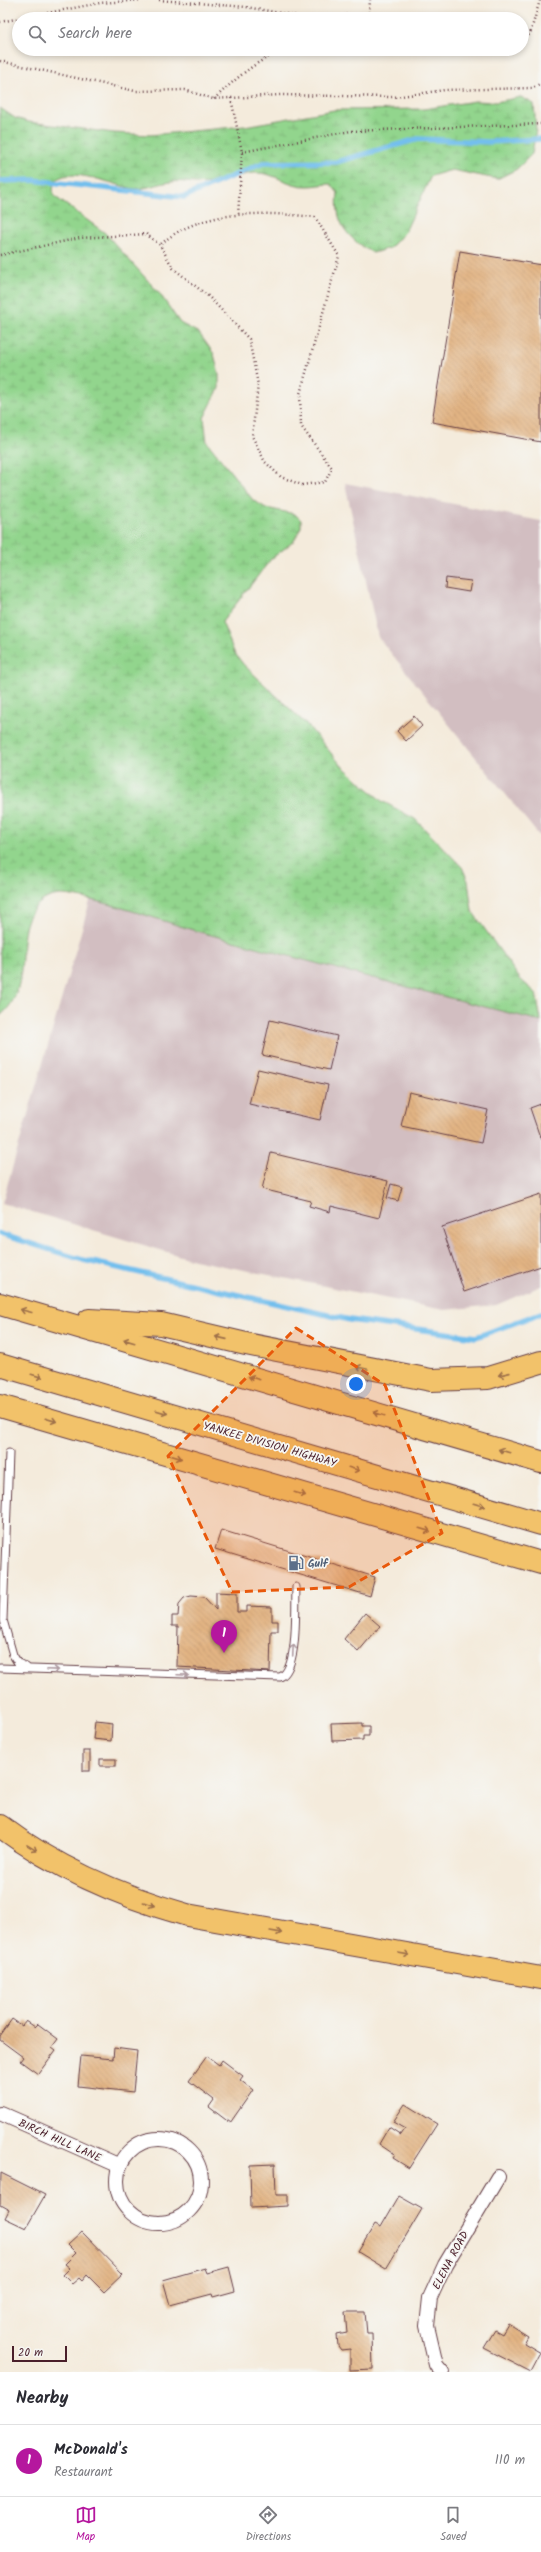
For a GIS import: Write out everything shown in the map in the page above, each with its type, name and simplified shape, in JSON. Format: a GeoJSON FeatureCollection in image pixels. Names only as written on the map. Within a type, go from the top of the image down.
{"type":"FeatureCollection","features":[{"type":"Feature","properties":{"kind":"highway"},"geometry":{"type":"LineString","coordinates":[[0,1304],[53,1318],[541,1462]]}},
{"type":"Feature","properties":{"kind":"highway"},"geometry":{"type":"LineString","coordinates":[[53,1318],[161,1324],[246,1344],[431,1380],[488,1378],[541,1362]]}},
{"type":"Feature","properties":{"kind":"highway","name":"YANKEE DIVISION HIGHWAY"},"geometry":{"type":"LineString","coordinates":[[0,1365],[541,1524]]}},
{"type":"Feature","properties":{"kind":"highway"},"geometry":{"type":"LineString","coordinates":[[0,1406],[541,1563]]}},
{"type":"Feature","properties":{"kind":"highway"},"geometry":{"type":"LineString","coordinates":[[0,1826],[46,1856],[96,1882],[140,1900],[187,1915],[541,1978]]}},
{"type":"Feature","properties":{"kind":"street","name":"BIRCH HILL LANE"},"geometry":{"type":"LineString","coordinates":[[0,2113],[120,2166]]}},
{"type":"Feature","properties":{"kind":"street"},"geometry":{"type":"LineString","coordinates":[[158,2138],[173,2141],[186,2148],[195,2159],[201,2175],[200,2189],[196,2201],[187,2213],[176,2221],[164,2224],[152,2224],[140,2219],[129,2210],[121,2199],[118,2189],[120,2166],[125,2154],[144,2141],[158,2138]]}},
{"type":"Feature","properties":{"kind":"street","name":"ELENA ROAD"},"geometry":{"type":"LineString","coordinates":[[442,2372],[436,2365],[427,2326],[430,2298],[445,2265],[498,2177]]}},
{"type":"Feature","properties":{"kind":"lane"},"geometry":{"type":"LineString","coordinates":[[9,1453],[3,1620],[16,1660],[20,1665],[32,1669]]}},
{"type":"Feature","properties":{"kind":"lane"},"geometry":{"type":"LineString","coordinates":[[0,1668],[280,1677],[287,1673],[292,1661],[296,1587]]}},
{"type":"Feature","properties":{"kind":"path"},"geometry":{"type":"LineString","coordinates":[[50,12],[100,2],[142,0]]}},
{"type":"Feature","properties":{"kind":"path"},"geometry":{"type":"LineString","coordinates":[[159,0],[246,7],[274,12]]}},
{"type":"Feature","properties":{"kind":"path"},"geometry":{"type":"LineString","coordinates":[[369,12],[370,0]]}},
{"type":"Feature","properties":{"kind":"path"},"geometry":{"type":"LineString","coordinates":[[529,35],[540,0]]}},
{"type":"Feature","properties":{"kind":"path"},"geometry":{"type":"LineString","coordinates":[[0,22],[12,20]]}},
{"type":"Feature","properties":{"kind":"path"},"geometry":{"type":"LineString","coordinates":[[213,99],[245,71],[268,56]]}},
{"type":"Feature","properties":{"kind":"path"},"geometry":{"type":"LineString","coordinates":[[0,61],[135,91],[185,90],[213,99],[282,95],[394,97],[446,90],[533,88],[541,83]]}},
{"type":"Feature","properties":{"kind":"path"},"geometry":{"type":"LineString","coordinates":[[231,98],[242,152],[238,216]]}},
{"type":"Feature","properties":{"kind":"path"},"geometry":{"type":"LineString","coordinates":[[242,152],[352,131],[541,124]]}},
{"type":"Feature","properties":{"kind":"path"},"geometry":{"type":"LineString","coordinates":[[0,255],[80,238],[146,234],[160,245],[173,268],[208,296],[249,339],[258,385],[252,436],[265,462],[280,477],[302,485],[325,482],[332,468],[301,426],[300,394],[339,256],[315,217],[268,212],[208,220],[170,235],[160,245]]}},
{"type":"Feature","properties":{"kind":"highlighted area"},"geometry":{"type":"Polygon","coordinates":[[[296,1328],[385,1385],[442,1533],[349,1587],[232,1592],[168,1456],[296,1328]]]}},
{"type":"Feature","properties":{"kind":"shaded area"},"geometry":{"type":"Polygon","coordinates":[[[345,483],[541,521],[541,838],[378,637],[345,483]]]}},
{"type":"Feature","properties":{"kind":"shaded area"},"geometry":{"type":"Polygon","coordinates":[[[95,884],[541,1015],[541,1286],[496,1305],[444,1310],[194,1260],[2,1203],[95,884]]]}},
{"type":"Feature","properties":{"kind":"green space"},"geometry":{"type":"Polygon","coordinates":[[[521,97],[534,104],[536,130],[532,154],[517,169],[497,179],[452,170],[431,176],[405,232],[390,248],[373,253],[356,242],[345,229],[338,213],[338,193],[331,184],[301,186],[262,173],[255,173],[210,183],[176,182],[135,189],[86,176],[72,175],[61,177],[54,184],[54,196],[105,233],[160,294],[180,323],[199,333],[214,354],[219,375],[219,388],[204,418],[207,442],[253,500],[266,508],[295,514],[301,520],[301,527],[294,541],[271,559],[222,622],[234,652],[243,664],[308,726],[342,766],[382,801],[415,819],[462,867],[468,881],[472,911],[520,979],[536,993],[541,1021],[236,942],[103,903],[64,895],[52,896],[44,900],[31,913],[26,926],[23,941],[21,973],[18,989],[11,1004],[0,1016],[0,108],[15,118],[29,122],[114,133],[150,135],[245,126],[334,110],[424,109],[475,101],[496,102],[521,97]]]}},
{"type":"Feature","properties":{"kind":"building"},"geometry":{"type":"Polygon","coordinates":[[[460,251],[541,265],[541,442],[432,422],[460,251]]]}},
{"type":"Feature","properties":{"kind":"building"},"geometry":{"type":"Polygon","coordinates":[[[446,578],[471,581],[469,592],[445,588],[446,578]]]}},
{"type":"Feature","properties":{"kind":"building"},"geometry":{"type":"Polygon","coordinates":[[[414,716],[422,726],[406,741],[397,731],[414,716]]]}},
{"type":"Feature","properties":{"kind":"building"},"geometry":{"type":"Polygon","coordinates":[[[270,1020],[337,1036],[329,1070],[262,1055],[270,1020]]]}},
{"type":"Feature","properties":{"kind":"building"},"geometry":{"type":"Polygon","coordinates":[[[258,1069],[328,1085],[320,1120],[249,1104],[258,1069]]]}},
{"type":"Feature","properties":{"kind":"building"},"geometry":{"type":"Polygon","coordinates":[[[409,1092],[488,1110],[481,1143],[401,1126],[409,1092]]]}},
{"type":"Feature","properties":{"kind":"building"},"geometry":{"type":"Polygon","coordinates":[[[541,1104],[541,1140],[530,1108],[541,1104]]]}},
{"type":"Feature","properties":{"kind":"building"},"geometry":{"type":"Polygon","coordinates":[[[271,1153],[388,1181],[379,1218],[331,1206],[330,1212],[309,1206],[311,1201],[262,1189],[271,1153]]]}},
{"type":"Feature","properties":{"kind":"building"},"geometry":{"type":"Polygon","coordinates":[[[391,1184],[402,1187],[398,1201],[387,1198],[391,1184]]]}},
{"type":"Feature","properties":{"kind":"building"},"geometry":{"type":"Polygon","coordinates":[[[541,1194],[541,1266],[464,1292],[442,1227],[541,1194]]]}},
{"type":"Feature","properties":{"kind":"building","name":"Gulf"},"geometry":{"type":"Polygon","coordinates":[[[221,1530],[375,1577],[370,1596],[215,1549],[221,1530]]]}},
{"type":"Feature","properties":{"kind":"building"},"geometry":{"type":"Polygon","coordinates":[[[216,1592],[237,1593],[237,1612],[247,1612],[247,1606],[272,1607],[272,1621],[278,1621],[278,1631],[271,1631],[270,1672],[177,1667],[178,1626],[172,1626],[172,1616],[178,1616],[179,1604],[184,1598],[191,1596],[204,1597],[216,1610],[216,1592]]]}},
{"type":"Feature","properties":{"kind":"building"},"geometry":{"type":"Polygon","coordinates":[[[365,1613],[380,1626],[358,1652],[344,1639],[365,1613]]]}},
{"type":"Feature","properties":{"kind":"building"},"geometry":{"type":"Polygon","coordinates":[[[95,1722],[112,1724],[111,1741],[93,1739],[95,1722]]]}},
{"type":"Feature","properties":{"kind":"building"},"geometry":{"type":"Polygon","coordinates":[[[362,1723],[362,1726],[369,1726],[369,1736],[363,1736],[363,1740],[332,1741],[331,1724],[362,1723]]]}},
{"type":"Feature","properties":{"kind":"building"},"geometry":{"type":"Polygon","coordinates":[[[83,1751],[90,1751],[90,1771],[83,1771],[83,1751]]]}},
{"type":"Feature","properties":{"kind":"building"},"geometry":{"type":"Polygon","coordinates":[[[100,1759],[116,1759],[116,1766],[100,1766],[100,1759]]]}},
{"type":"Feature","properties":{"kind":"building"},"geometry":{"type":"Polygon","coordinates":[[[12,2019],[22,2026],[26,2021],[35,2027],[38,2024],[58,2039],[52,2047],[56,2050],[38,2074],[20,2061],[23,2057],[0,2040],[0,2036],[12,2019]]]}},
{"type":"Feature","properties":{"kind":"building"},"geometry":{"type":"Polygon","coordinates":[[[114,2048],[137,2051],[133,2092],[78,2086],[81,2056],[113,2059],[114,2048]]]}},
{"type":"Feature","properties":{"kind":"building"},"geometry":{"type":"Polygon","coordinates":[[[207,2056],[219,2065],[222,2060],[243,2076],[240,2080],[253,2090],[230,2123],[209,2107],[214,2100],[189,2081],[207,2056]]]}},
{"type":"Feature","properties":{"kind":"building"},"geometry":{"type":"Polygon","coordinates":[[[405,2104],[437,2124],[409,2168],[393,2158],[395,2155],[379,2144],[389,2127],[401,2135],[405,2129],[393,2122],[405,2104]]]}},
{"type":"Feature","properties":{"kind":"building"},"geometry":{"type":"Polygon","coordinates":[[[275,2164],[276,2195],[288,2195],[288,2206],[251,2208],[250,2165],[275,2164]]]}},
{"type":"Feature","properties":{"kind":"building"},"geometry":{"type":"Polygon","coordinates":[[[1,2173],[45,2195],[26,2228],[5,2218],[9,2210],[0,2205],[1,2173]]]}},
{"type":"Feature","properties":{"kind":"building"},"geometry":{"type":"Polygon","coordinates":[[[399,2196],[422,2209],[386,2269],[358,2252],[375,2224],[381,2227],[399,2196]]]}},
{"type":"Feature","properties":{"kind":"building"},"geometry":{"type":"Polygon","coordinates":[[[82,2232],[123,2274],[104,2292],[87,2275],[82,2281],[79,2278],[72,2284],[63,2275],[70,2268],[65,2264],[76,2253],[68,2245],[82,2232]]]}},
{"type":"Feature","properties":{"kind":"building"},"geometry":{"type":"Polygon","coordinates":[[[229,2267],[235,2291],[213,2297],[212,2294],[170,2305],[163,2280],[205,2268],[207,2273],[229,2267]]]}},
{"type":"Feature","properties":{"kind":"building"},"geometry":{"type":"Polygon","coordinates":[[[345,2312],[365,2312],[367,2334],[372,2334],[373,2369],[350,2370],[350,2349],[341,2350],[338,2346],[337,2335],[347,2333],[345,2312]]]}},
{"type":"Feature","properties":{"kind":"building"},"geometry":{"type":"Polygon","coordinates":[[[508,2324],[528,2336],[524,2343],[541,2353],[531,2372],[484,2348],[495,2330],[502,2334],[508,2324]]]}},
{"type":"Feature","properties":{"kind":"waterway"},"geometry":{"type":"LineString","coordinates":[[0,181],[32,180],[184,197],[263,163],[336,162],[418,139],[488,142],[541,139]]}},
{"type":"Feature","properties":{"kind":"waterway"},"geometry":{"type":"LineString","coordinates":[[0,1234],[83,1260],[350,1320],[476,1337],[541,1313]]}},
{"type":"Feature","properties":{"kind":"place","name":"Gulf"},"geometry":{"type":"Point","coordinates":[296,1563]}},
{"type":"Feature","properties":{"kind":"place","name":"McDonald's"},"geometry":{"type":"Point","coordinates":[224,1653]}}]}
